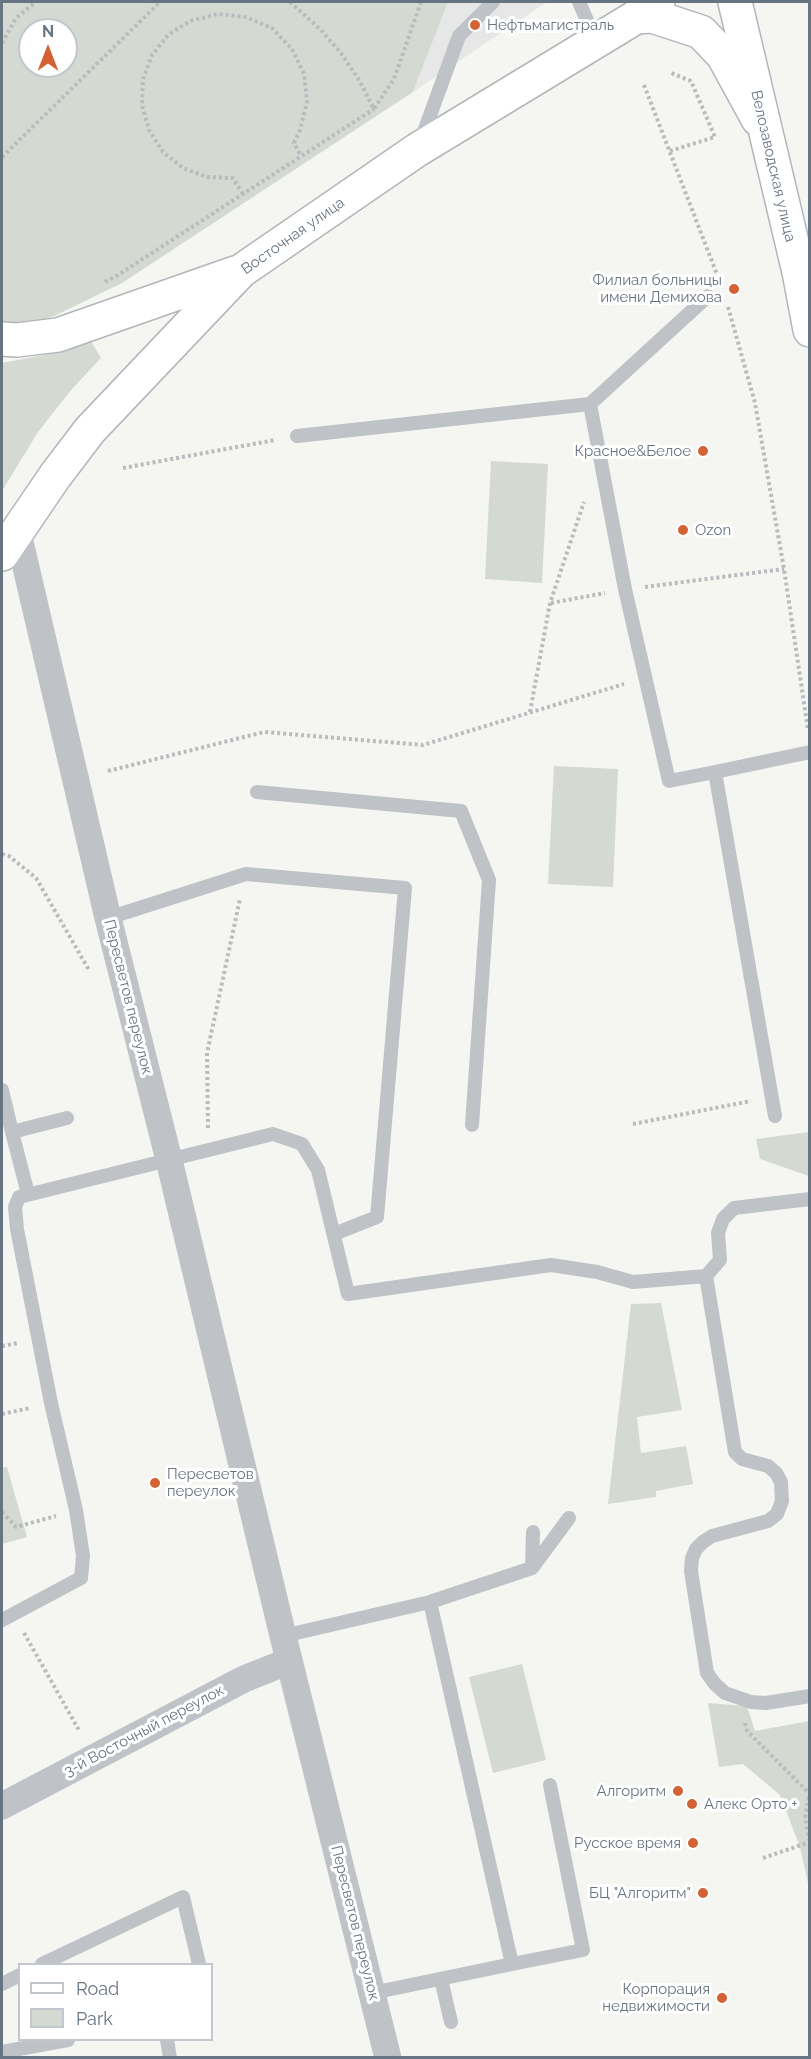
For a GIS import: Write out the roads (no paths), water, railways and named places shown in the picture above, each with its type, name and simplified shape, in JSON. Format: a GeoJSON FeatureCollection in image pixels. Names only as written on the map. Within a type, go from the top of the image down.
{"type":"FeatureCollection","features":[{"type":"Feature","properties":{"kind":"main road","name":"Велозаводская улица"},"geometry":{"type":"LineString","coordinates":[[735,2],[799,272],[810,330]]}},
{"type":"Feature","properties":{"kind":"main road","name":"Восточная улица"},"geometry":{"type":"LineString","coordinates":[[9,541],[90,430],[241,271],[417,150],[647,9]]}},
{"type":"Feature","properties":{"kind":"main road"},"geometry":{"type":"LineString","coordinates":[[647,9],[652,16],[700,33],[723,56],[766,134]]}},
{"type":"Feature","properties":{"kind":"main road"},"geometry":{"type":"LineString","coordinates":[[2,339],[17,340],[58,334],[241,271]]}},
{"type":"Feature","properties":{"kind":"street","name":"Пересветов переулок"},"geometry":{"type":"LineString","coordinates":[[9,541],[170,1161],[286,1649],[388,2058]]}},
{"type":"Feature","properties":{"kind":"street","name":"3-й Восточный переулок"},"geometry":{"type":"LineString","coordinates":[[2,1806],[244,1679],[286,1649]]}},
{"type":"Feature","properties":{"kind":"lane"},"geometry":{"type":"LineString","coordinates":[[417,150],[459,36],[494,2]]}},
{"type":"Feature","properties":{"kind":"lane"},"geometry":{"type":"LineString","coordinates":[[579,2],[596,41]]}},
{"type":"Feature","properties":{"kind":"lane"},"geometry":{"type":"LineString","coordinates":[[297,436],[590,404],[708,296]]}},
{"type":"Feature","properties":{"kind":"lane"},"geometry":{"type":"LineString","coordinates":[[590,404],[625,589],[669,781],[810,752]]}},
{"type":"Feature","properties":{"kind":"lane"},"geometry":{"type":"LineString","coordinates":[[715,772],[775,1116]]}},
{"type":"Feature","properties":{"kind":"lane"},"geometry":{"type":"LineString","coordinates":[[257,792],[461,810],[489,880],[472,1125]]}},
{"type":"Feature","properties":{"kind":"lane"},"geometry":{"type":"LineString","coordinates":[[108,918],[246,874],[405,888],[377,1217],[334,1234]]}},
{"type":"Feature","properties":{"kind":"lane"},"geometry":{"type":"LineString","coordinates":[[2,1090],[28,1194]]}},
{"type":"Feature","properties":{"kind":"lane"},"geometry":{"type":"LineString","coordinates":[[12,1132],[67,1118]]}},
{"type":"Feature","properties":{"kind":"lane"},"geometry":{"type":"LineString","coordinates":[[8,1617],[81,1578],[83,1556],[76,1510],[51,1403],[16,1218],[15,1208],[19,1197],[273,1134],[302,1144],[318,1170],[348,1294],[551,1264],[597,1272],[633,1282],[706,1276],[720,1260],[718,1233],[723,1219],[735,1208],[810,1199]]}},
{"type":"Feature","properties":{"kind":"lane"},"geometry":{"type":"LineString","coordinates":[[706,1276],[735,1452],[742,1459],[768,1466],[776,1473],[781,1482],[782,1501],[777,1514],[768,1521],[712,1536],[696,1549],[692,1558],[691,1571],[707,1673],[725,1693],[739,1699],[766,1703],[810,1696]]}},
{"type":"Feature","properties":{"kind":"lane"},"geometry":{"type":"LineString","coordinates":[[286,1649],[532,1568],[570,1518]]}},
{"type":"Feature","properties":{"kind":"lane"},"geometry":{"type":"LineString","coordinates":[[532,1568],[533,1532]]}},
{"type":"Feature","properties":{"kind":"lane"},"geometry":{"type":"LineString","coordinates":[[430,1602],[512,1964]]}},
{"type":"Feature","properties":{"kind":"lane"},"geometry":{"type":"LineString","coordinates":[[372,1993],[583,1950],[550,1785]]}},
{"type":"Feature","properties":{"kind":"lane"},"geometry":{"type":"LineString","coordinates":[[46,1963],[183,1897],[199,1963]]}},
{"type":"Feature","properties":{"kind":"lane"},"geometry":{"type":"LineString","coordinates":[[2,1983],[18,1976]]}},
{"type":"Feature","properties":{"kind":"lane"},"geometry":{"type":"LineString","coordinates":[[441,1979],[451,2022]]}},
{"type":"Feature","properties":{"kind":"lane"},"geometry":{"type":"LineString","coordinates":[[2,2052],[62,2041]]}},
{"type":"Feature","properties":{"kind":"lane"},"geometry":{"type":"LineString","coordinates":[[167,2041],[170,2058]]}},
{"type":"Feature","properties":{"kind":"place","name":"Нефтьмагистраль"},"geometry":{"type":"Point","coordinates":[475,25]}},
{"type":"Feature","properties":{"kind":"place","name":"Филиал больницы имени Демихова"},"geometry":{"type":"Point","coordinates":[734,289]}},
{"type":"Feature","properties":{"kind":"place","name":"Красное&Белое"},"geometry":{"type":"Point","coordinates":[703,451]}},
{"type":"Feature","properties":{"kind":"place","name":"Ozon"},"geometry":{"type":"Point","coordinates":[683,530]}},
{"type":"Feature","properties":{"kind":"place","name":"Пересветов переулок"},"geometry":{"type":"Point","coordinates":[155,1483]}},
{"type":"Feature","properties":{"kind":"place","name":"Алгоритм"},"geometry":{"type":"Point","coordinates":[678,1791]}},
{"type":"Feature","properties":{"kind":"place","name":"Алекс Орто +"},"geometry":{"type":"Point","coordinates":[692,1804]}},
{"type":"Feature","properties":{"kind":"place","name":"Русское время"},"geometry":{"type":"Point","coordinates":[693,1843]}},
{"type":"Feature","properties":{"kind":"place","name":"БЦ \"Алгоритм\""},"geometry":{"type":"Point","coordinates":[703,1893]}},
{"type":"Feature","properties":{"kind":"place","name":"Корпорация недвижимости"},"geometry":{"type":"Point","coordinates":[722,1998]}}]}
